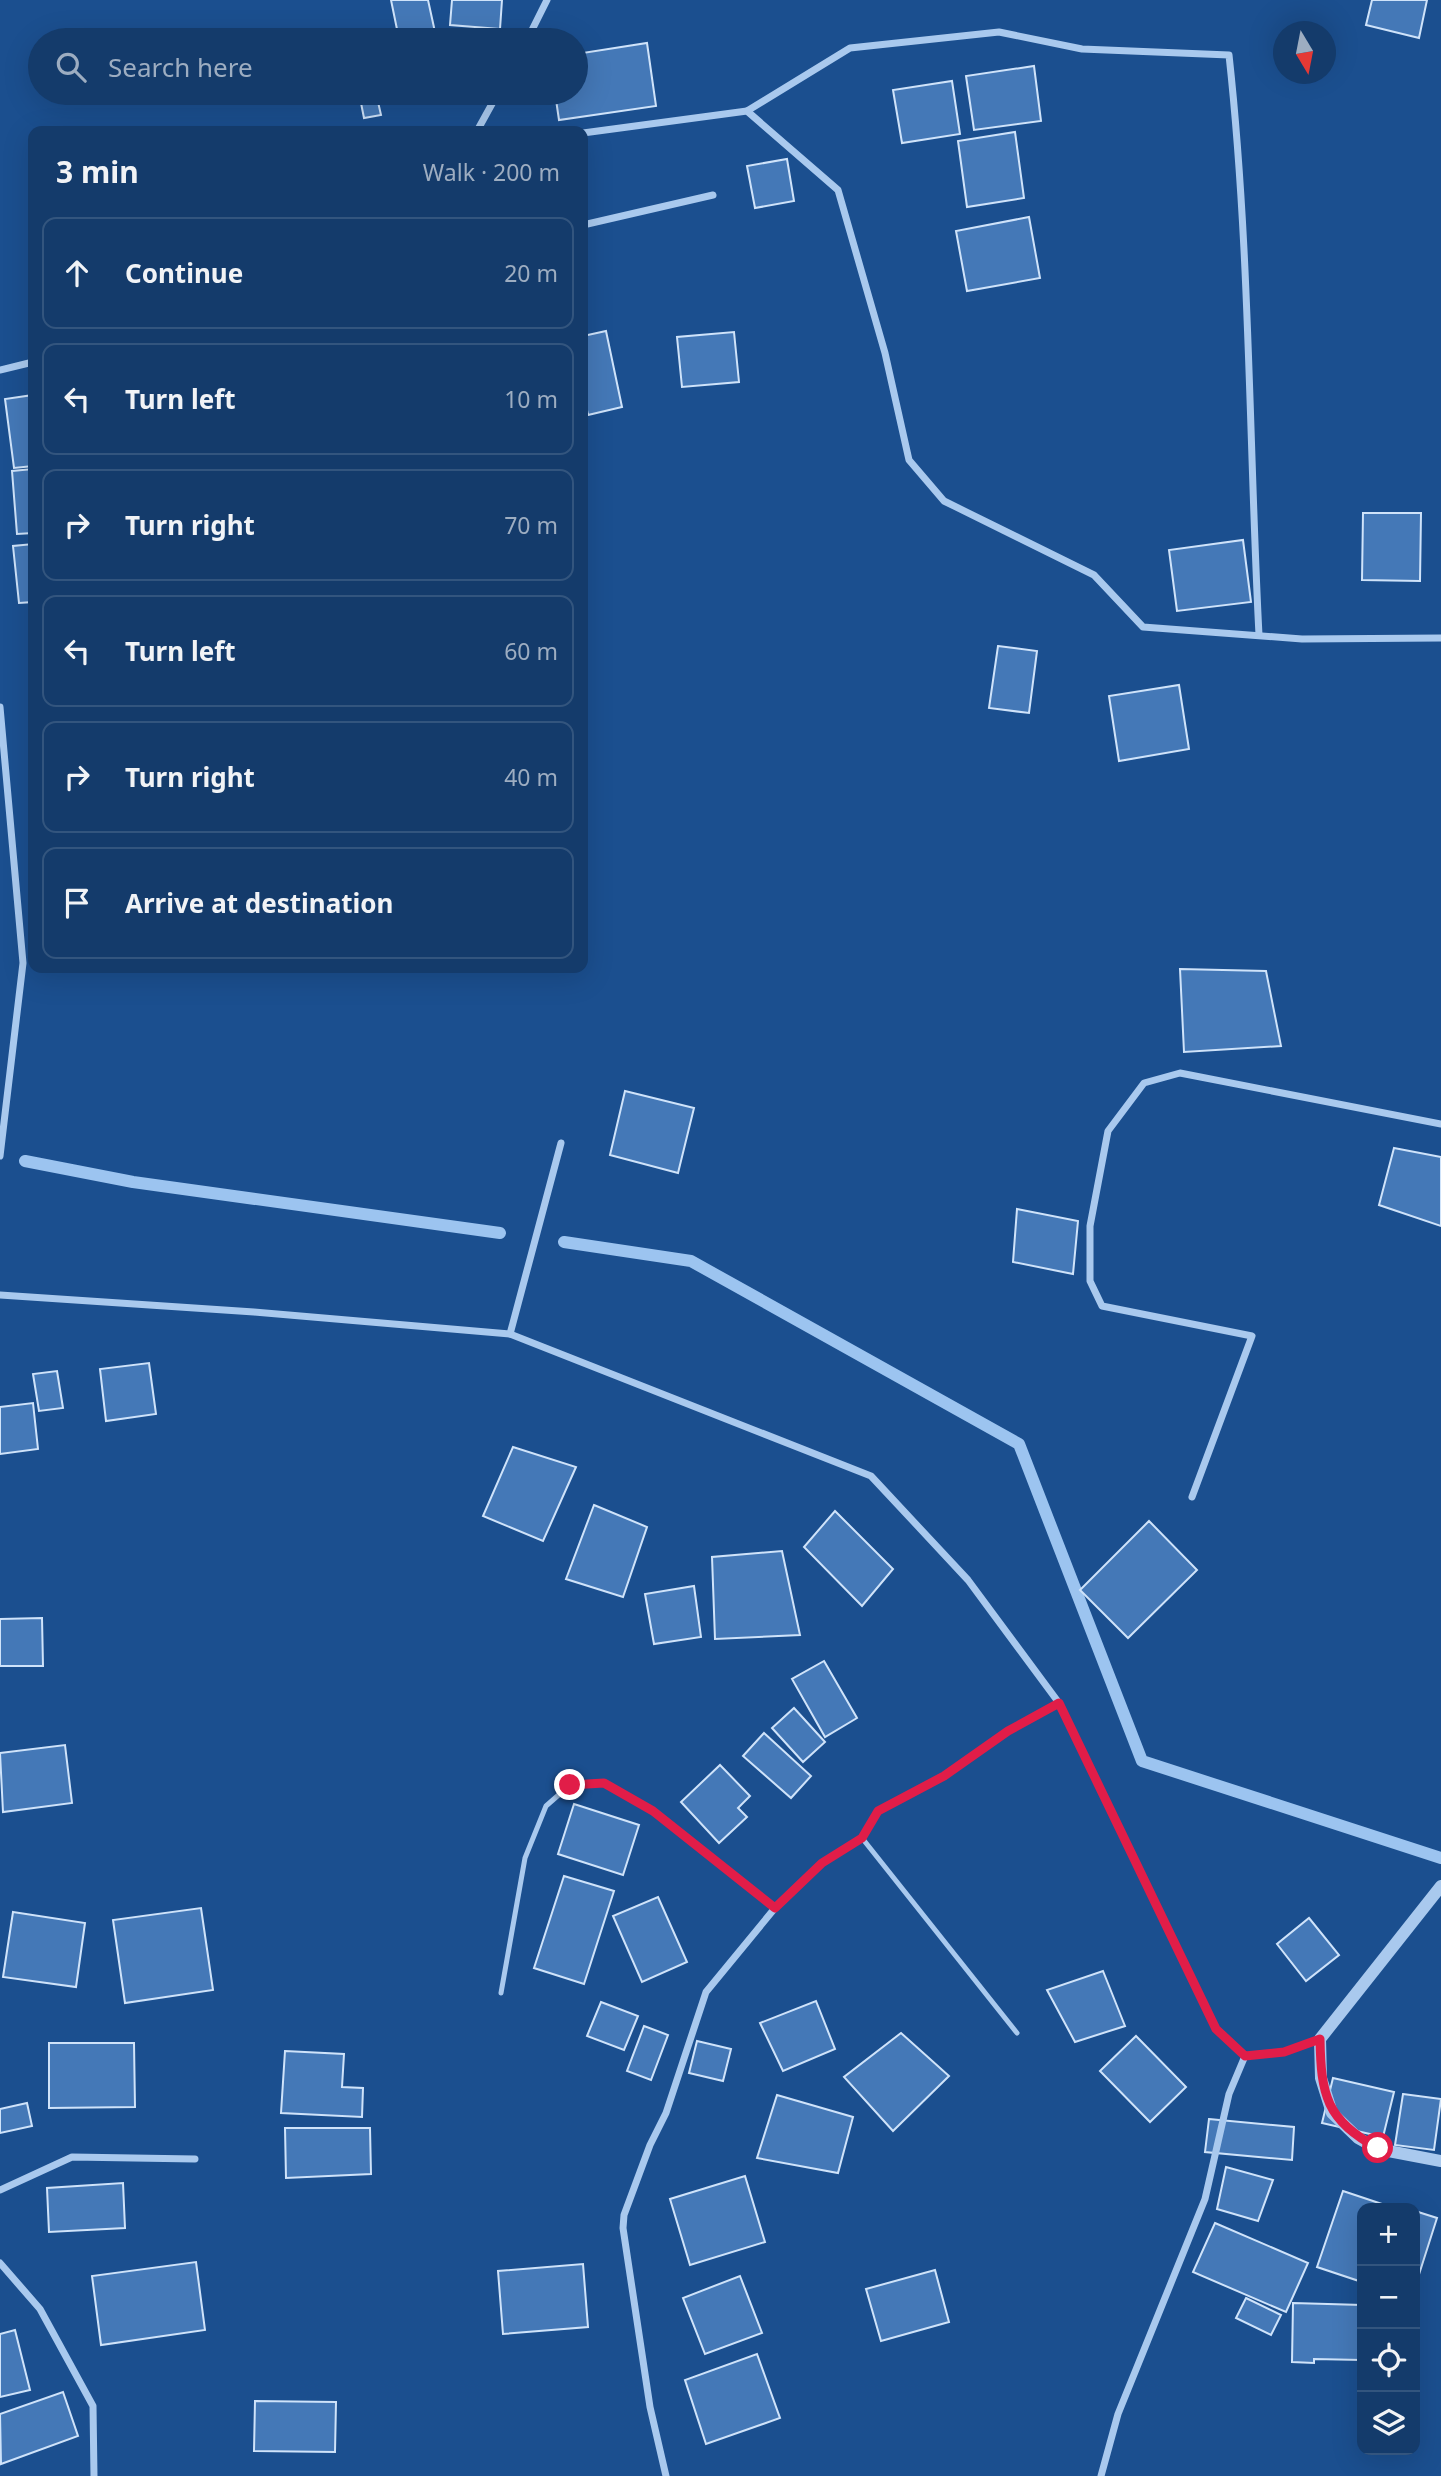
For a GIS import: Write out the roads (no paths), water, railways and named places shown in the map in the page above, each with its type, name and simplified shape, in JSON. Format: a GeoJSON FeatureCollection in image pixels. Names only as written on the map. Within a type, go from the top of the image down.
{"type":"FeatureCollection","features":[{"type":"Feature","properties":{"kind":"street"},"geometry":{"type":"LineString","coordinates":[[533,28],[547,0]]}},
{"type":"Feature","properties":{"kind":"street"},"geometry":{"type":"LineString","coordinates":[[588,132],[747,111],[850,48],[999,32],[1082,49],[1229,55],[1241,169],[1248,423],[1259,635]]}},
{"type":"Feature","properties":{"kind":"street"},"geometry":{"type":"LineString","coordinates":[[480,126],[491,105]]}},
{"type":"Feature","properties":{"kind":"street"},"geometry":{"type":"LineString","coordinates":[[747,111],[838,190],[886,353],[909,460],[944,501],[1094,575],[1143,626],[1303,639],[1441,638]]}},
{"type":"Feature","properties":{"kind":"street"},"geometry":{"type":"LineString","coordinates":[[588,224],[713,195]]}},
{"type":"Feature","properties":{"kind":"street"},"geometry":{"type":"LineString","coordinates":[[0,370],[28,363]]}},
{"type":"Feature","properties":{"kind":"street"},"geometry":{"type":"LineString","coordinates":[[0,707],[23,963],[0,1156]]}},
{"type":"Feature","properties":{"kind":"street"},"geometry":{"type":"LineString","coordinates":[[1192,1497],[1252,1335],[1102,1306],[1090,1281],[1090,1226],[1108,1131],[1144,1083],[1180,1073],[1441,1124]]}},
{"type":"Feature","properties":{"kind":"street"},"geometry":{"type":"LineString","coordinates":[[510,1334],[561,1143]]}},
{"type":"Feature","properties":{"kind":"street"},"geometry":{"type":"LineString","coordinates":[[0,1295],[254,1312],[510,1334],[871,1476],[968,1580],[1059,1703],[1216,2029],[1245,2056],[1284,2052],[1320,2039],[1441,1886]]}},
{"type":"Feature","properties":{"kind":"street"},"geometry":{"type":"LineString","coordinates":[[666,2476],[650,2407],[623,2228],[624,2215],[650,2145],[666,2113],[706,1992],[775,1908],[822,1863],[862,1838],[878,1811],[944,1776],[1008,1731],[1059,1703]]}},
{"type":"Feature","properties":{"kind":"street"},"geometry":{"type":"LineString","coordinates":[[1320,2039],[1321,2078],[1332,2113],[1358,2138],[1378,2148],[1441,2161]]}},
{"type":"Feature","properties":{"kind":"street"},"geometry":{"type":"LineString","coordinates":[[1101,2476],[1118,2414],[1205,2199],[1229,2094],[1245,2056]]}},
{"type":"Feature","properties":{"kind":"street"},"geometry":{"type":"LineString","coordinates":[[0,2190],[72,2157],[195,2160]]}},
{"type":"Feature","properties":{"kind":"street"},"geometry":{"type":"LineString","coordinates":[[0,2263],[40,2309],[93,2406],[94,2476]]}},
{"type":"Feature","properties":{"kind":"lane"},"geometry":{"type":"LineString","coordinates":[[501,1993],[525,1858],[546,1806],[570,1785],[604,1783],[653,1811],[775,1908]]}},
{"type":"Feature","properties":{"kind":"lane"},"geometry":{"type":"LineString","coordinates":[[862,1838],[1017,2033]]}},
{"type":"Feature","properties":{"kind":"waterway"},"geometry":{"type":"LineString","coordinates":[[25,1161],[133,1182],[500,1233]]}},
{"type":"Feature","properties":{"kind":"waterway"},"geometry":{"type":"LineString","coordinates":[[564,1242],[691,1261],[1019,1444],[1142,1761],[1441,1858]]}}]}
